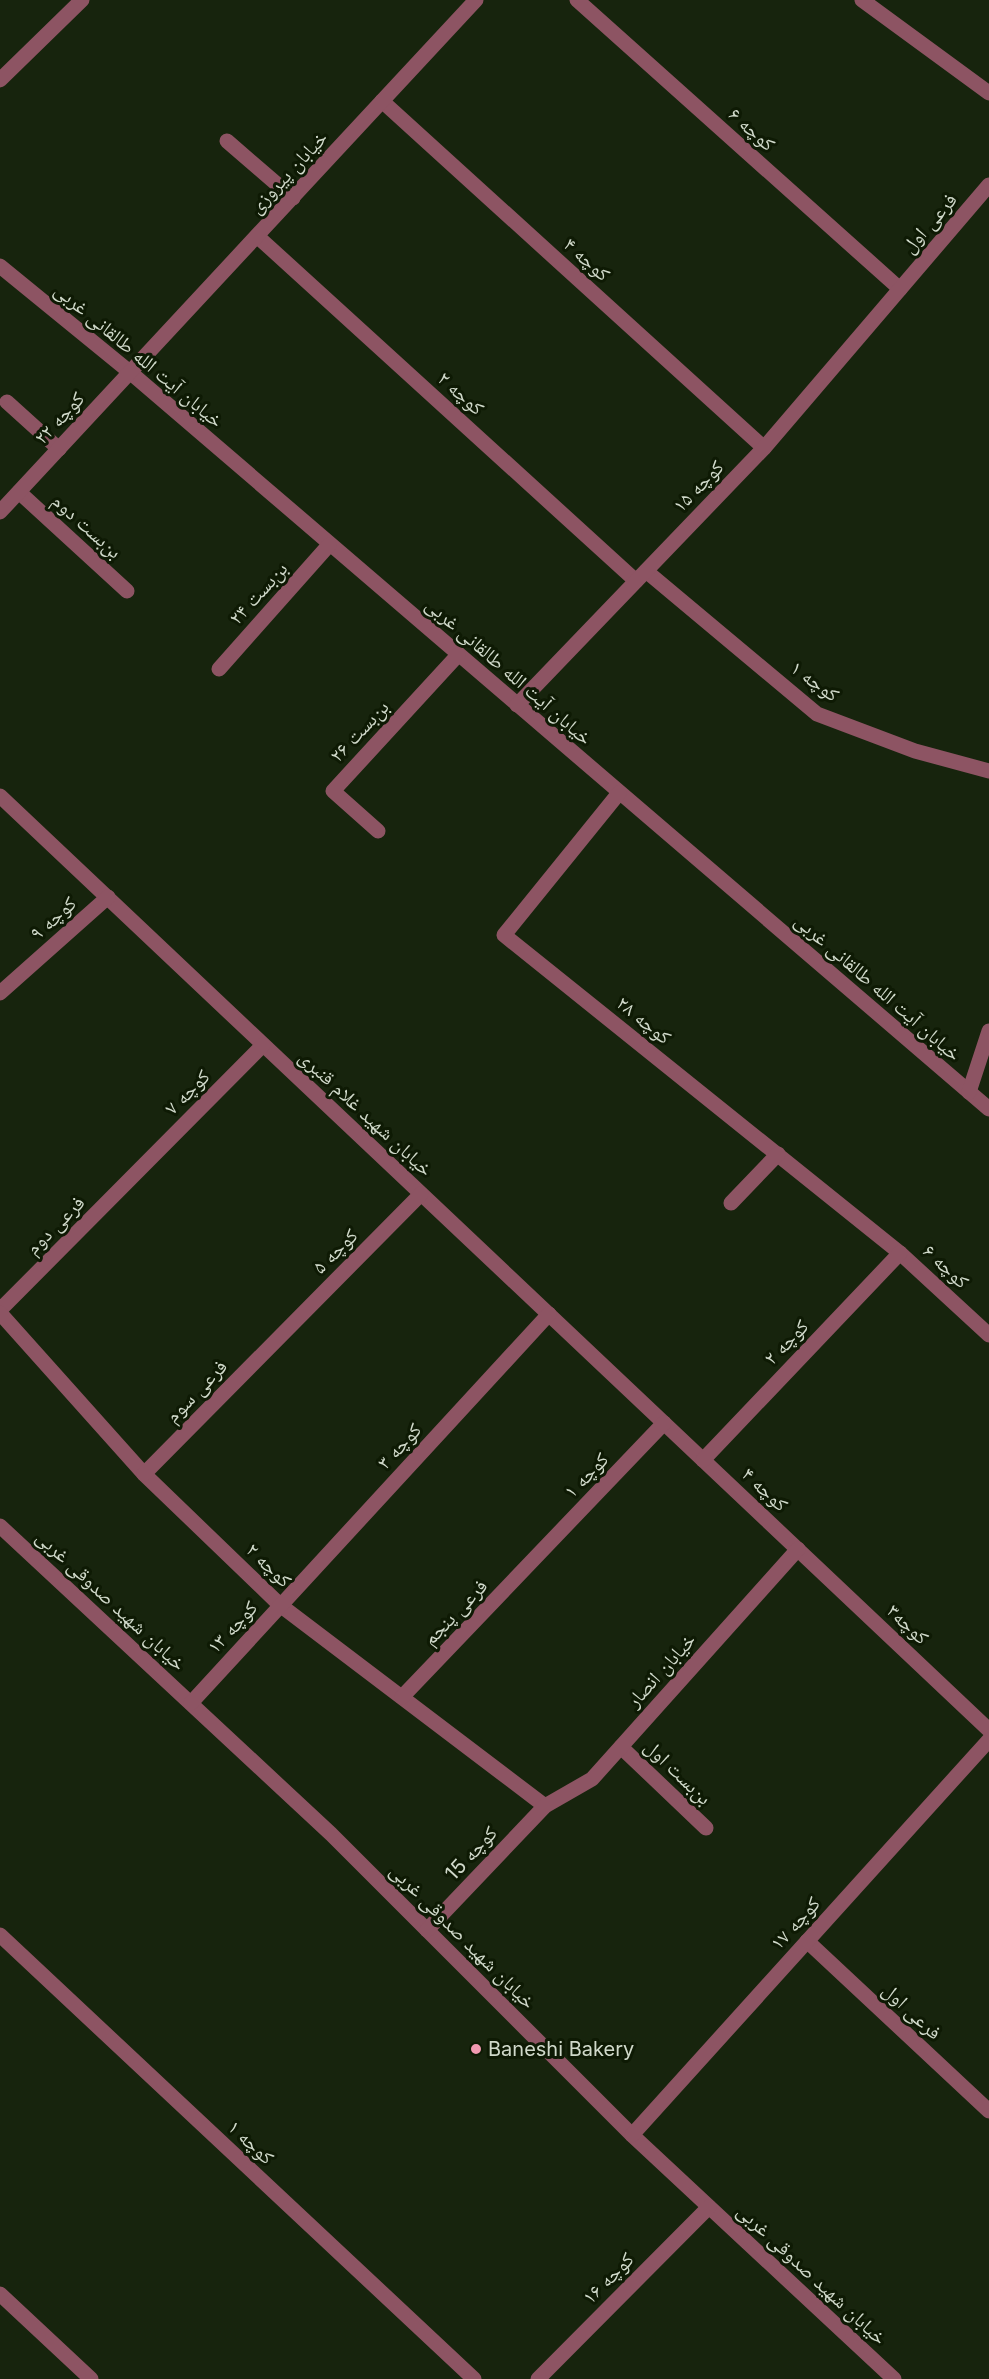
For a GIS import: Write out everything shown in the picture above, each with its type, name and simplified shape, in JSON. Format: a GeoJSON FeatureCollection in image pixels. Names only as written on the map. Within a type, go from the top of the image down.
{"type":"FeatureCollection","features":[{"type":"Feature","properties":{"kind":"street"},"geometry":{"type":"LineString","coordinates":[[0,80],[82,0]]}},
{"type":"Feature","properties":{"kind":"street","name":"خیابان پیروزی"},"geometry":{"type":"LineString","coordinates":[[130,373],[476,0]]}},
{"type":"Feature","properties":{"kind":"street","name":"کوچه ۶"},"geometry":{"type":"LineString","coordinates":[[577,0],[900,289]]}},
{"type":"Feature","properties":{"kind":"street"},"geometry":{"type":"LineString","coordinates":[[862,0],[989,93]]}},
{"type":"Feature","properties":{"kind":"street","name":"کوچه ۴"},"geometry":{"type":"LineString","coordinates":[[382,101],[764,448]]}},
{"type":"Feature","properties":{"kind":"street"},"geometry":{"type":"LineString","coordinates":[[226,141],[293,198]]}},
{"type":"Feature","properties":{"kind":"street","name":"فرعی اول"},"geometry":{"type":"LineString","coordinates":[[900,289],[989,185]]}},
{"type":"Feature","properties":{"kind":"street","name":"کوچه ۲"},"geometry":{"type":"LineString","coordinates":[[257,236],[641,576]]}},
{"type":"Feature","properties":{"kind":"street","name":"خیابان آیت الله طالقانی غربی"},"geometry":{"type":"LineString","coordinates":[[0,266],[130,373],[989,1109]]}},
{"type":"Feature","properties":{"kind":"street","name":"کوچه ۱۵"},"geometry":{"type":"LineString","coordinates":[[517,705],[764,448],[900,289]]}},
{"type":"Feature","properties":{"kind":"street","name":"کوچه ۲۲"},"geometry":{"type":"LineString","coordinates":[[19,492],[130,373]]}},
{"type":"Feature","properties":{"kind":"street"},"geometry":{"type":"LineString","coordinates":[[8,402],[59,450]]}},
{"type":"Feature","properties":{"kind":"street"},"geometry":{"type":"LineString","coordinates":[[0,512],[19,492]]}},
{"type":"Feature","properties":{"kind":"street","name":"بن‌بست دوم"},"geometry":{"type":"LineString","coordinates":[[19,492],[127,591]]}},
{"type":"Feature","properties":{"kind":"street","name":"بن‌بست ۲۴"},"geometry":{"type":"LineString","coordinates":[[219,669],[329,545]]}},
{"type":"Feature","properties":{"kind":"street","name":"کوچه ۱"},"geometry":{"type":"LineString","coordinates":[[641,576],[817,714],[915,751],[989,771]]}},
{"type":"Feature","properties":{"kind":"street","name":"بن‌بست ۲۶"},"geometry":{"type":"LineString","coordinates":[[378,831],[333,791],[458,655]]}},
{"type":"Feature","properties":{"kind":"street","name":"کوچه ۲۸"},"geometry":{"type":"LineString","coordinates":[[619,793],[504,935],[900,1253]]}},
{"type":"Feature","properties":{"kind":"street","name":"خیابان شهید غلام قنبری"},"geometry":{"type":"LineString","coordinates":[[0,796],[703,1460]]}},
{"type":"Feature","properties":{"kind":"street","name":"کوچه ۹"},"geometry":{"type":"LineString","coordinates":[[0,993],[108,897]]}},
{"type":"Feature","properties":{"kind":"street"},"geometry":{"type":"LineString","coordinates":[[969,1092],[989,1031]]}},
{"type":"Feature","properties":{"kind":"street","name":"کوچه ۷"},"geometry":{"type":"LineString","coordinates":[[140,1169],[263,1044]]}},
{"type":"Feature","properties":{"kind":"street"},"geometry":{"type":"LineString","coordinates":[[731,1203],[778,1154]]}},
{"type":"Feature","properties":{"kind":"street","name":"فرعی دوم"},"geometry":{"type":"LineString","coordinates":[[0,1312],[140,1169]]}},
{"type":"Feature","properties":{"kind":"street","name":"کوچه ۵"},"geometry":{"type":"LineString","coordinates":[[278,1337],[421,1194]]}},
{"type":"Feature","properties":{"kind":"street","name":"کوچه ۶"},"geometry":{"type":"LineString","coordinates":[[900,1253],[989,1335]]}},
{"type":"Feature","properties":{"kind":"street","name":"کوچه ۲"},"geometry":{"type":"LineString","coordinates":[[703,1460],[900,1253]]}},
{"type":"Feature","properties":{"kind":"street","name":"کوچه ۲"},"geometry":{"type":"LineString","coordinates":[[0,1312],[144,1474],[280,1605],[545,1806]]}},
{"type":"Feature","properties":{"kind":"street","name":"کوچه ۳"},"geometry":{"type":"LineString","coordinates":[[280,1605],[549,1314]]}},
{"type":"Feature","properties":{"kind":"street","name":"فرعی سوم"},"geometry":{"type":"LineString","coordinates":[[144,1474],[278,1337]]}},
{"type":"Feature","properties":{"kind":"street","name":"کوچه ۱"},"geometry":{"type":"LineString","coordinates":[[538,1555],[664,1423]]}},
{"type":"Feature","properties":{"kind":"street","name":"کوچه ۴"},"geometry":{"type":"LineString","coordinates":[[703,1460],[798,1549]]}},
{"type":"Feature","properties":{"kind":"street","name":"خیابان شهید صدوقی غربی"},"geometry":{"type":"LineString","coordinates":[[0,1526],[331,1834],[632,2135],[894,2379]]}},
{"type":"Feature","properties":{"kind":"street","name":"کوچه۳"},"geometry":{"type":"LineString","coordinates":[[798,1549],[989,1730]]}},
{"type":"Feature","properties":{"kind":"street","name":"خیابان انصار"},"geometry":{"type":"LineString","coordinates":[[545,1806],[592,1779],[798,1549]]}},
{"type":"Feature","properties":{"kind":"street","name":"فرعی پنجم"},"geometry":{"type":"LineString","coordinates":[[402,1697],[538,1555]]}},
{"type":"Feature","properties":{"kind":"street","name":"کوچه ۱۳"},"geometry":{"type":"LineString","coordinates":[[191,1703],[280,1605]]}},
{"type":"Feature","properties":{"kind":"street","name":"کوچه ۱۷"},"geometry":{"type":"LineString","coordinates":[[632,2135],[989,1740]]}},
{"type":"Feature","properties":{"kind":"street","name":"بن‌بست اول"},"geometry":{"type":"LineString","coordinates":[[621,1747],[705,1828]]}},
{"type":"Feature","properties":{"kind":"street","name":"کوچه 15"},"geometry":{"type":"LineString","coordinates":[[427,1930],[545,1806]]}},
{"type":"Feature","properties":{"kind":"street","name":"کوچه ۱"},"geometry":{"type":"LineString","coordinates":[[0,1935],[474,2379]]}},
{"type":"Feature","properties":{"kind":"street","name":"فرعی اول"},"geometry":{"type":"LineString","coordinates":[[807,1941],[989,2111]]}},
{"type":"Feature","properties":{"kind":"street","name":"کوچه ۱۶"},"geometry":{"type":"LineString","coordinates":[[538,2379],[709,2207]]}},
{"type":"Feature","properties":{"kind":"street"},"geometry":{"type":"LineString","coordinates":[[0,2294],[91,2379]]}},
{"type":"Feature","properties":{"kind":"place","name":"Baneshi Bakery"},"geometry":{"type":"Point","coordinates":[476,2049]}}]}
